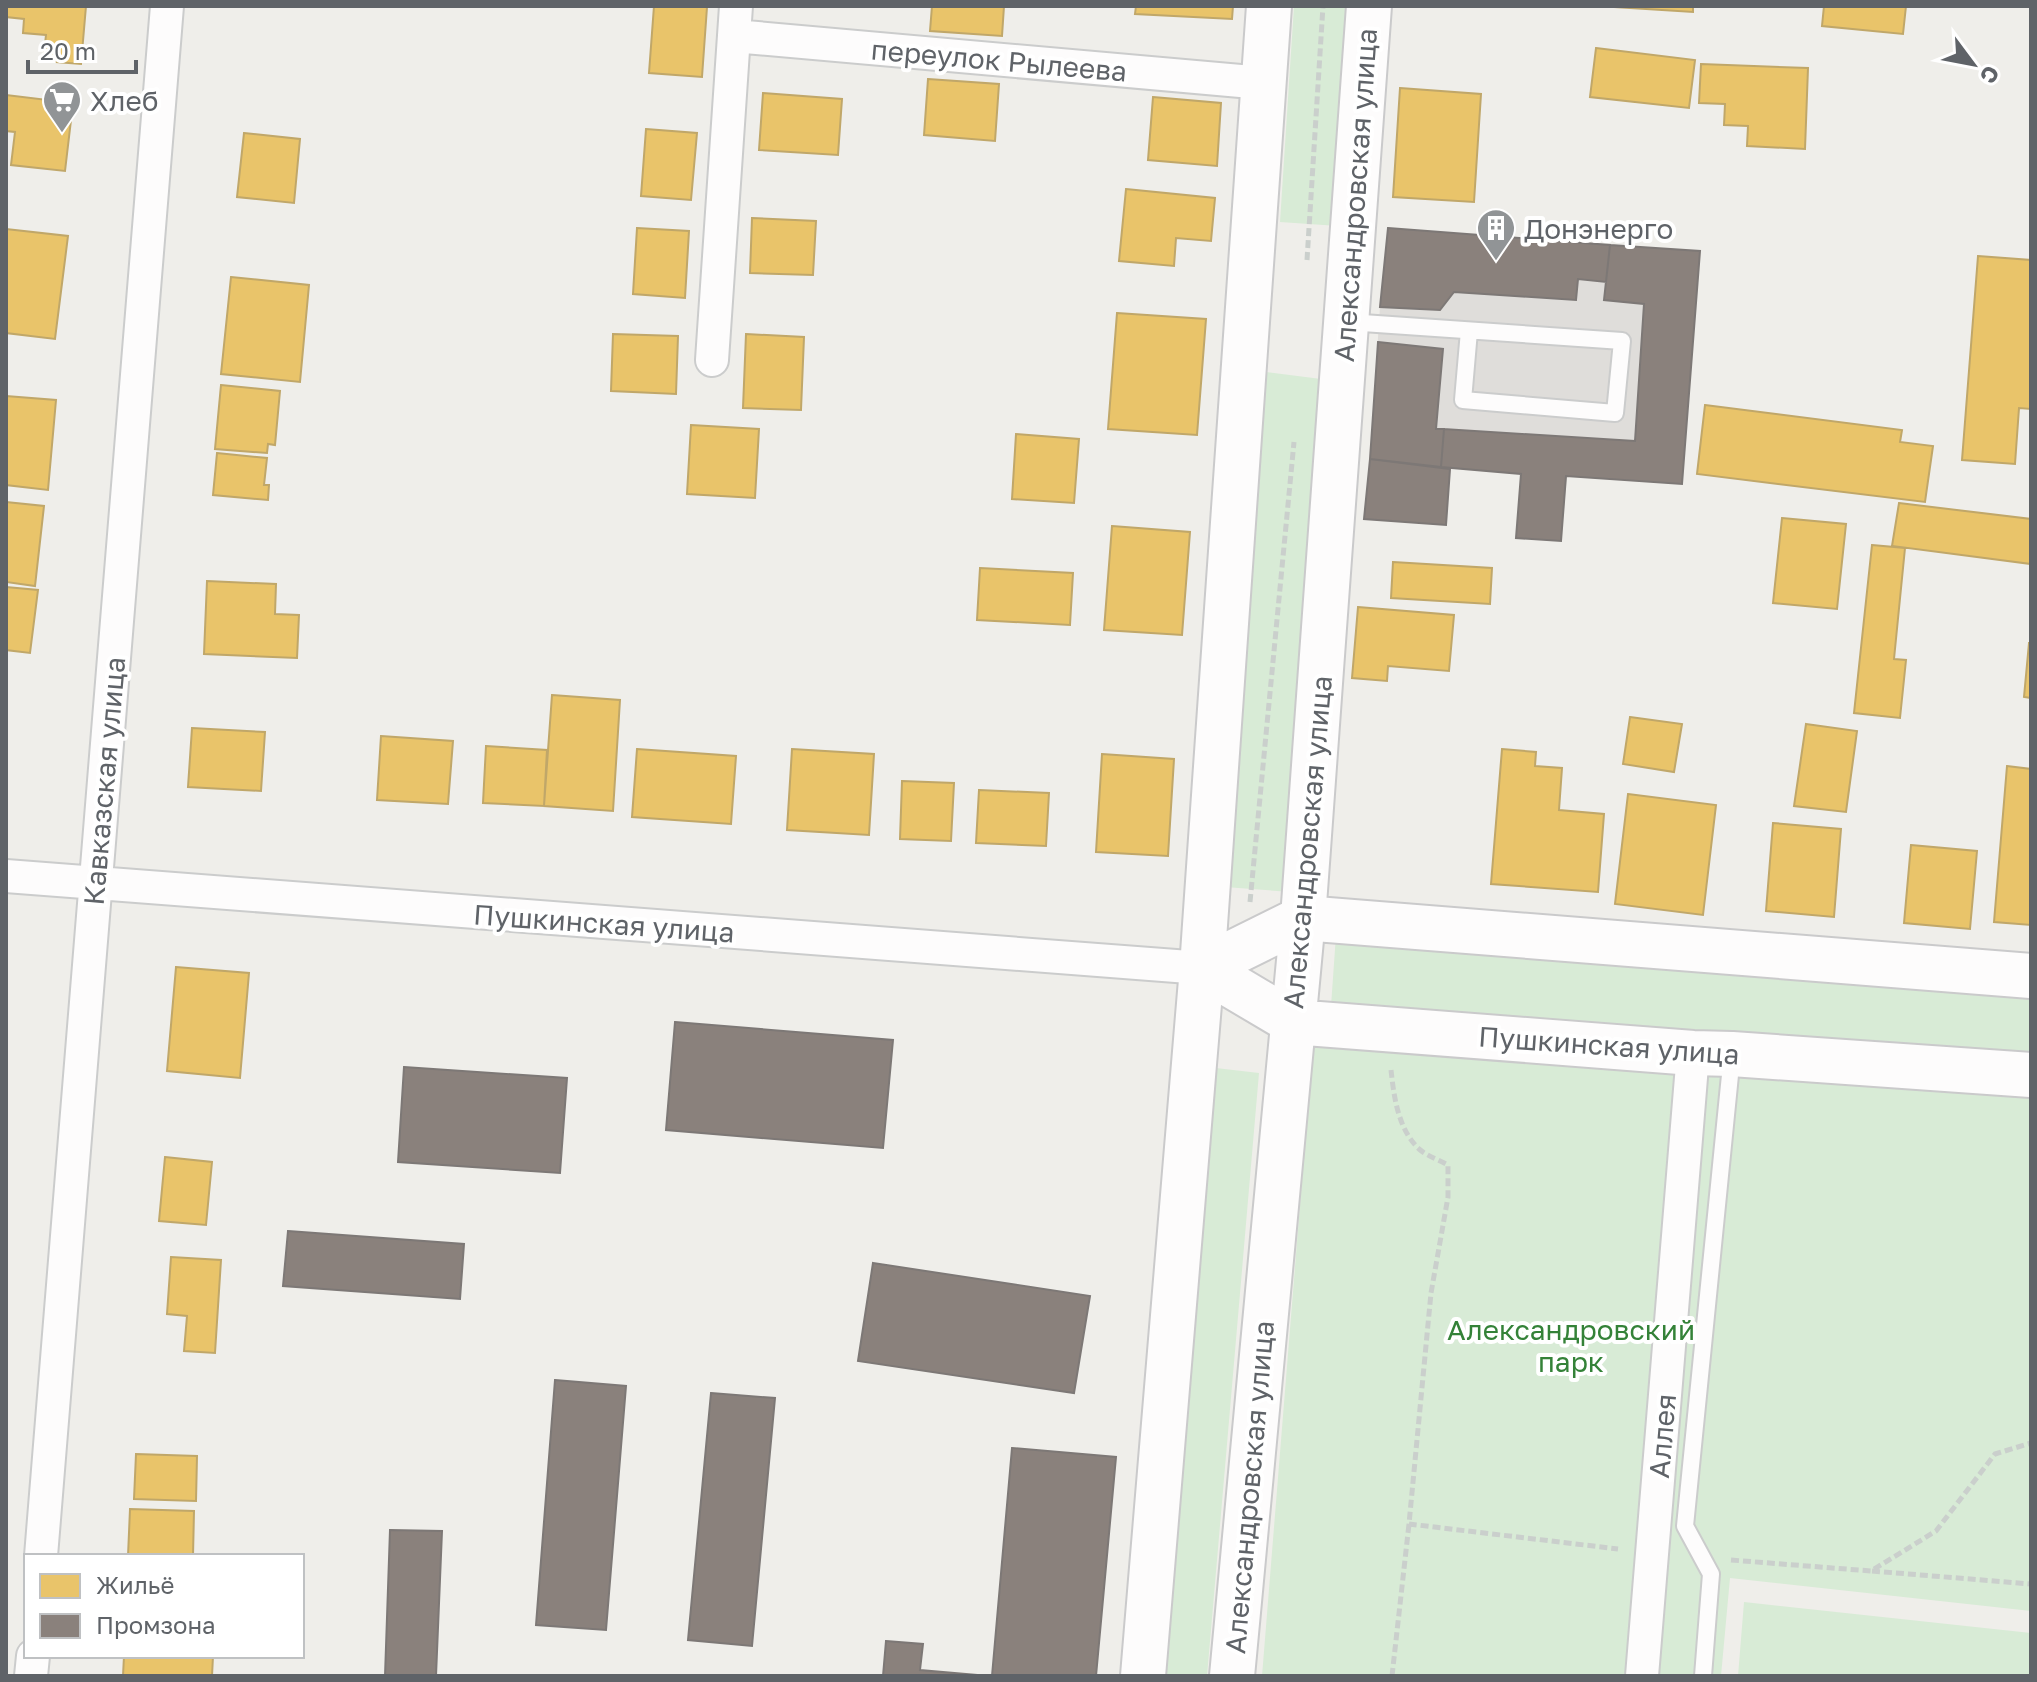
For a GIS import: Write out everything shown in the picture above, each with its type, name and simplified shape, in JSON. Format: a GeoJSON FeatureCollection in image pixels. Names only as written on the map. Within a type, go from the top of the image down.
{"type":"FeatureCollection","features":[{"type":"Feature","properties":{"kind":"street","name":"Кавказская улица"},"geometry":{"type":"LineString","coordinates":[[41,1554],[167,6]]}},
{"type":"Feature","properties":{"kind":"street"},"geometry":{"type":"LineString","coordinates":[[1143,1676],[1202,968],[1269,6]]}},
{"type":"Feature","properties":{"kind":"street","name":"Александровская улица"},"geometry":{"type":"LineString","coordinates":[[1232,1676],[1303,918],[1369,6]]}},
{"type":"Feature","properties":{"kind":"street","name":"переулок Рылеева"},"geometry":{"type":"LineString","coordinates":[[712,360],[735,21],[1263,83]]}},
{"type":"Feature","properties":{"kind":"street","name":"Пушкинская улица"},"geometry":{"type":"LineString","coordinates":[[6,876],[1202,968],[1293,1022],[2031,1075]]}},
{"type":"Feature","properties":{"kind":"street"},"geometry":{"type":"LineString","coordinates":[[1202,968],[1303,918],[2031,976]]}},
{"type":"Feature","properties":{"kind":"street","name":"Аллея"},"geometry":{"type":"LineString","coordinates":[[1642,1676],[1652,1553],[1712,1053]]}},
{"type":"Feature","properties":{"kind":"lane"},"geometry":{"type":"LineString","coordinates":[[1346,321],[1622,341],[1615,413],[1463,400],[1469,331]]}},
{"type":"Feature","properties":{"kind":"lane"},"geometry":{"type":"LineString","coordinates":[[1703,1676],[1711,1574],[1685,1526],[1712,1053]]}},
{"type":"Feature","properties":{"kind":"path"},"geometry":{"type":"LineString","coordinates":[[1307,267],[1323,6]]}},
{"type":"Feature","properties":{"kind":"path"},"geometry":{"type":"LineString","coordinates":[[1246,946],[1294,437]]}},
{"type":"Feature","properties":{"kind":"path"},"geometry":{"type":"LineString","coordinates":[[1386,1029],[1394,1097],[1406,1132],[1420,1150],[1448,1165],[1448,1197],[1431,1293],[1392,1676]]}},
{"type":"Feature","properties":{"kind":"path"},"geometry":{"type":"LineString","coordinates":[[1871,1571],[1936,1531],[1995,1454],[2031,1443]]}},
{"type":"Feature","properties":{"kind":"path"},"geometry":{"type":"LineString","coordinates":[[1409,1524],[1652,1553]]}},
{"type":"Feature","properties":{"kind":"path"},"geometry":{"type":"LineString","coordinates":[[1702,1557],[2031,1584]]}},
{"type":"Feature","properties":{"kind":"shaded area"},"geometry":{"type":"Polygon","coordinates":[[[1388,228],[1700,251],[1682,484],[1567,476],[1561,541],[1516,538],[1521,474],[1370,459],[1388,228]]]}},
{"type":"Feature","properties":{"kind":"green space"},"geometry":{"type":"Polygon","coordinates":[[[1294,6],[1352,6],[1338,226],[1280,222],[1294,6]]]}},
{"type":"Feature","properties":{"kind":"green space"},"geometry":{"type":"Polygon","coordinates":[[[1266,372],[1329,380],[1291,892],[1225,887],[1266,372]]]}},
{"type":"Feature","properties":{"kind":"green space"},"geometry":{"type":"Polygon","coordinates":[[[1336,935],[2031,993],[2031,1053],[1331,1006],[1336,935]]]}},
{"type":"Feature","properties":{"kind":"green space","name":"Александровский парк"},"geometry":{"type":"Polygon","coordinates":[[[1313,1044],[2031,1098],[2031,1611],[1730,1578],[1721,1676],[1262,1676],[1313,1044]]]}},
{"type":"Feature","properties":{"kind":"green space"},"geometry":{"type":"Polygon","coordinates":[[[1216,1068],[1259,1073],[1207,1676],[1166,1676],[1216,1068]]]}},
{"type":"Feature","properties":{"kind":"green space"},"geometry":{"type":"Polygon","coordinates":[[[1744,1602],[2031,1633],[2031,1676],[1738,1676],[1744,1602]]]}},
{"type":"Feature","properties":{"kind":"building: Жильё"},"geometry":{"type":"Polygon","coordinates":[[[6,6],[86,6],[81,64],[43,61],[46,35],[23,33],[24,19],[6,17],[6,6]]]}},
{"type":"Feature","properties":{"kind":"building: Жильё"},"geometry":{"type":"Polygon","coordinates":[[[654,6],[707,7],[702,77],[649,73],[654,6]]]}},
{"type":"Feature","properties":{"kind":"building: Жильё"},"geometry":{"type":"Polygon","coordinates":[[[932,6],[1004,6],[1002,36],[930,31],[932,6]]]}},
{"type":"Feature","properties":{"kind":"building: Жильё"},"geometry":{"type":"Polygon","coordinates":[[[1136,6],[1233,6],[1232,19],[1135,14],[1136,6]]]}},
{"type":"Feature","properties":{"kind":"building: Жильё"},"geometry":{"type":"Polygon","coordinates":[[[1598,6],[1693,6],[1693,12],[1598,6]]]}},
{"type":"Feature","properties":{"kind":"building: Жильё"},"geometry":{"type":"Polygon","coordinates":[[[1824,6],[1906,6],[1903,34],[1822,26],[1824,6]]]}},
{"type":"Feature","properties":{"kind":"building: Жильё"},"geometry":{"type":"Polygon","coordinates":[[[1596,48],[1695,60],[1689,108],[1590,97],[1596,48]]]}},
{"type":"Feature","properties":{"kind":"building: Жильё"},"geometry":{"type":"Polygon","coordinates":[[[1701,64],[1808,68],[1805,149],[1747,146],[1748,126],[1724,125],[1725,104],[1699,103],[1701,64]]]}},
{"type":"Feature","properties":{"kind":"building: Жильё"},"geometry":{"type":"Polygon","coordinates":[[[928,79],[999,84],[995,141],[924,135],[928,79]]]}},
{"type":"Feature","properties":{"kind":"building: Жильё"},"geometry":{"type":"Polygon","coordinates":[[[1400,88],[1481,94],[1474,202],[1393,197],[1400,88]]]}},
{"type":"Feature","properties":{"kind":"building: Жильё"},"geometry":{"type":"Polygon","coordinates":[[[763,93],[842,99],[838,155],[759,150],[763,93]]]}},
{"type":"Feature","properties":{"kind":"building: Жильё"},"geometry":{"type":"Polygon","coordinates":[[[6,95],[73,103],[65,171],[11,165],[15,132],[6,131],[6,95]]]}},
{"type":"Feature","properties":{"kind":"building: Жильё"},"geometry":{"type":"Polygon","coordinates":[[[1153,97],[1221,103],[1217,166],[1148,160],[1153,97]]]}},
{"type":"Feature","properties":{"kind":"building: Жильё"},"geometry":{"type":"Polygon","coordinates":[[[646,129],[697,133],[691,200],[641,196],[646,129]]]}},
{"type":"Feature","properties":{"kind":"building: Жильё"},"geometry":{"type":"Polygon","coordinates":[[[244,133],[300,139],[294,203],[237,197],[244,133]]]}},
{"type":"Feature","properties":{"kind":"building: Жильё"},"geometry":{"type":"Polygon","coordinates":[[[1126,189],[1215,198],[1211,241],[1176,238],[1174,266],[1119,261],[1126,189]]]}},
{"type":"Feature","properties":{"kind":"building: Жильё"},"geometry":{"type":"Polygon","coordinates":[[[752,218],[816,221],[813,275],[750,273],[752,218]]]}},
{"type":"Feature","properties":{"kind":"building: Жильё"},"geometry":{"type":"Polygon","coordinates":[[[637,228],[689,231],[685,298],[633,294],[637,228]]]}},
{"type":"Feature","properties":{"kind":"building: Жильё"},"geometry":{"type":"Polygon","coordinates":[[[6,229],[68,236],[55,339],[6,333],[6,229]]]}},
{"type":"Feature","properties":{"kind":"building: Жильё"},"geometry":{"type":"Polygon","coordinates":[[[1978,256],[2031,260],[2031,409],[2019,408],[2015,464],[1962,460],[1978,256]]]}},
{"type":"Feature","properties":{"kind":"building: Жильё"},"geometry":{"type":"Polygon","coordinates":[[[231,277],[309,285],[300,382],[221,374],[231,277]]]}},
{"type":"Feature","properties":{"kind":"building: Жильё"},"geometry":{"type":"Polygon","coordinates":[[[1117,313],[1206,319],[1197,435],[1108,429],[1117,313]]]}},
{"type":"Feature","properties":{"kind":"building: Жильё"},"geometry":{"type":"Polygon","coordinates":[[[613,334],[678,336],[676,394],[611,391],[613,334]]]}},
{"type":"Feature","properties":{"kind":"building: Жильё"},"geometry":{"type":"Polygon","coordinates":[[[746,334],[804,337],[801,410],[743,408],[746,334]]]}},
{"type":"Feature","properties":{"kind":"building: Жильё"},"geometry":{"type":"Polygon","coordinates":[[[221,385],[280,391],[275,445],[268,444],[267,453],[215,449],[221,385]]]}},
{"type":"Feature","properties":{"kind":"building: Жильё"},"geometry":{"type":"Polygon","coordinates":[[[6,396],[56,400],[48,490],[6,485],[6,396]]]}},
{"type":"Feature","properties":{"kind":"building: Жильё"},"geometry":{"type":"Polygon","coordinates":[[[1705,405],[1902,430],[1900,442],[1933,446],[1925,502],[1697,474],[1705,405]]]}},
{"type":"Feature","properties":{"kind":"building: Жильё"},"geometry":{"type":"Polygon","coordinates":[[[691,425],[759,429],[755,498],[687,494],[691,425]]]}},
{"type":"Feature","properties":{"kind":"building: Жильё"},"geometry":{"type":"Polygon","coordinates":[[[1016,434],[1079,439],[1074,503],[1012,499],[1016,434]]]}},
{"type":"Feature","properties":{"kind":"building: Жильё"},"geometry":{"type":"Polygon","coordinates":[[[217,453],[267,458],[264,485],[269,485],[268,500],[213,495],[217,453]]]}},
{"type":"Feature","properties":{"kind":"building: Жильё"},"geometry":{"type":"Polygon","coordinates":[[[6,502],[44,506],[35,586],[6,582],[6,502]]]}},
{"type":"Feature","properties":{"kind":"building: Жильё"},"geometry":{"type":"Polygon","coordinates":[[[1899,503],[2031,519],[2031,564],[1892,546],[1899,503]]]}},
{"type":"Feature","properties":{"kind":"building: Жильё"},"geometry":{"type":"Polygon","coordinates":[[[1782,518],[1846,524],[1837,609],[1773,603],[1782,518]]]}},
{"type":"Feature","properties":{"kind":"building: Жильё"},"geometry":{"type":"Polygon","coordinates":[[[1112,526],[1190,532],[1182,635],[1104,630],[1112,526]]]}},
{"type":"Feature","properties":{"kind":"building: Жильё"},"geometry":{"type":"Polygon","coordinates":[[[1872,545],[1905,548],[1894,659],[1906,660],[1900,718],[1854,713],[1872,545]]]}},
{"type":"Feature","properties":{"kind":"building: Жильё"},"geometry":{"type":"Polygon","coordinates":[[[1393,562],[1492,568],[1490,604],[1391,598],[1393,562]]]}},
{"type":"Feature","properties":{"kind":"building: Жильё"},"geometry":{"type":"Polygon","coordinates":[[[980,568],[1073,573],[1070,625],[977,620],[980,568]]]}},
{"type":"Feature","properties":{"kind":"building: Жильё"},"geometry":{"type":"Polygon","coordinates":[[[207,581],[276,584],[275,614],[299,615],[297,658],[204,654],[207,581]]]}},
{"type":"Feature","properties":{"kind":"building: Жильё"},"geometry":{"type":"Polygon","coordinates":[[[6,587],[38,590],[30,653],[6,650],[6,587]]]}},
{"type":"Feature","properties":{"kind":"building: Жильё"},"geometry":{"type":"Polygon","coordinates":[[[1358,607],[1454,615],[1449,671],[1388,666],[1387,681],[1352,678],[1358,607]]]}},
{"type":"Feature","properties":{"kind":"building: Жильё"},"geometry":{"type":"Polygon","coordinates":[[[2031,643],[2031,698],[2024,697],[2031,643]]]}},
{"type":"Feature","properties":{"kind":"building: Жильё"},"geometry":{"type":"Polygon","coordinates":[[[552,695],[620,700],[613,811],[544,806],[552,695]]]}},
{"type":"Feature","properties":{"kind":"building: Жильё"},"geometry":{"type":"Polygon","coordinates":[[[1630,717],[1682,724],[1674,772],[1623,764],[1630,717]]]}},
{"type":"Feature","properties":{"kind":"building: Жильё"},"geometry":{"type":"Polygon","coordinates":[[[1806,724],[1857,731],[1846,812],[1794,806],[1806,724]]]}},
{"type":"Feature","properties":{"kind":"building: Жильё"},"geometry":{"type":"Polygon","coordinates":[[[192,728],[265,732],[261,791],[188,787],[192,728]]]}},
{"type":"Feature","properties":{"kind":"building: Жильё"},"geometry":{"type":"Polygon","coordinates":[[[381,736],[453,741],[448,804],[377,800],[381,736]]]}},
{"type":"Feature","properties":{"kind":"building: Жильё"},"geometry":{"type":"Polygon","coordinates":[[[486,746],[547,750],[544,806],[483,803],[486,746]]]}},
{"type":"Feature","properties":{"kind":"building: Жильё"},"geometry":{"type":"Polygon","coordinates":[[[637,749],[736,756],[731,824],[632,817],[637,749]]]}},
{"type":"Feature","properties":{"kind":"building: Жильё"},"geometry":{"type":"Polygon","coordinates":[[[792,749],[874,754],[869,835],[787,830],[792,749]]]}},
{"type":"Feature","properties":{"kind":"building: Жильё"},"geometry":{"type":"Polygon","coordinates":[[[1502,749],[1536,752],[1535,766],[1562,768],[1559,810],[1604,814],[1598,892],[1491,884],[1502,749]]]}},
{"type":"Feature","properties":{"kind":"building: Жильё"},"geometry":{"type":"Polygon","coordinates":[[[1102,754],[1174,759],[1168,856],[1096,852],[1102,754]]]}},
{"type":"Feature","properties":{"kind":"building: Жильё"},"geometry":{"type":"Polygon","coordinates":[[[2007,766],[2031,769],[2031,925],[1994,922],[2007,766]]]}},
{"type":"Feature","properties":{"kind":"building: Жильё"},"geometry":{"type":"Polygon","coordinates":[[[902,781],[954,783],[951,841],[900,839],[902,781]]]}},
{"type":"Feature","properties":{"kind":"building: Жильё"},"geometry":{"type":"Polygon","coordinates":[[[979,790],[1049,793],[1046,846],[976,843],[979,790]]]}},
{"type":"Feature","properties":{"kind":"building: Жильё"},"geometry":{"type":"Polygon","coordinates":[[[1628,794],[1716,805],[1703,915],[1615,904],[1628,794]]]}},
{"type":"Feature","properties":{"kind":"building: Жильё"},"geometry":{"type":"Polygon","coordinates":[[[1773,823],[1841,829],[1834,917],[1766,911],[1773,823]]]}},
{"type":"Feature","properties":{"kind":"building: Жильё"},"geometry":{"type":"Polygon","coordinates":[[[1911,845],[1977,851],[1970,929],[1904,923],[1911,845]]]}},
{"type":"Feature","properties":{"kind":"building: Жильё"},"geometry":{"type":"Polygon","coordinates":[[[176,967],[249,973],[240,1078],[167,1071],[176,967]]]}},
{"type":"Feature","properties":{"kind":"building: Жильё"},"geometry":{"type":"Polygon","coordinates":[[[165,1157],[212,1162],[206,1225],[159,1221],[165,1157]]]}},
{"type":"Feature","properties":{"kind":"building: Жильё"},"geometry":{"type":"Polygon","coordinates":[[[171,1257],[221,1260],[215,1353],[184,1351],[187,1316],[167,1314],[171,1257]]]}},
{"type":"Feature","properties":{"kind":"building: Жильё"},"geometry":{"type":"Polygon","coordinates":[[[136,1454],[197,1456],[196,1501],[134,1499],[136,1454]]]}},
{"type":"Feature","properties":{"kind":"building: Жильё"},"geometry":{"type":"Polygon","coordinates":[[[130,1509],[194,1511],[193,1554],[128,1554],[130,1509]]]}},
{"type":"Feature","properties":{"kind":"building: Жильё"},"geometry":{"type":"Polygon","coordinates":[[[124,1658],[213,1658],[212,1676],[123,1676],[124,1658]]]}},
{"type":"Feature","properties":{"kind":"building: Промзона","name":"Донэнерго"},"geometry":{"type":"Polygon","coordinates":[[[1388,228],[1610,245],[1606,282],[1578,279],[1576,300],[1454,292],[1440,310],[1380,307],[1388,228]]]}},
{"type":"Feature","properties":{"kind":"building: Промзона"},"geometry":{"type":"Polygon","coordinates":[[[1610,245],[1700,251],[1682,484],[1566,476],[1561,541],[1516,538],[1521,474],[1441,467],[1444,429],[1635,441],[1644,304],[1604,300],[1610,245]]]}},
{"type":"Feature","properties":{"kind":"building: Промзона"},"geometry":{"type":"Polygon","coordinates":[[[1378,342],[1443,349],[1436,429],[1444,429],[1441,467],[1370,459],[1378,342]]]}},
{"type":"Feature","properties":{"kind":"building: Промзона"},"geometry":{"type":"Polygon","coordinates":[[[1370,459],[1450,469],[1446,525],[1364,519],[1370,459]]]}},
{"type":"Feature","properties":{"kind":"building: Промзона"},"geometry":{"type":"Polygon","coordinates":[[[675,1022],[893,1040],[883,1148],[666,1130],[675,1022]]]}},
{"type":"Feature","properties":{"kind":"building: Промзона"},"geometry":{"type":"Polygon","coordinates":[[[404,1067],[567,1078],[560,1173],[398,1162],[404,1067]]]}},
{"type":"Feature","properties":{"kind":"building: Промзона"},"geometry":{"type":"Polygon","coordinates":[[[288,1231],[464,1244],[460,1299],[283,1286],[288,1231]]]}},
{"type":"Feature","properties":{"kind":"building: Промзона"},"geometry":{"type":"Polygon","coordinates":[[[873,1263],[1090,1296],[1074,1393],[858,1361],[873,1263]]]}},
{"type":"Feature","properties":{"kind":"building: Промзона"},"geometry":{"type":"Polygon","coordinates":[[[555,1380],[626,1386],[606,1630],[536,1625],[555,1380]]]}},
{"type":"Feature","properties":{"kind":"building: Промзона"},"geometry":{"type":"Polygon","coordinates":[[[711,1393],[775,1398],[752,1646],[688,1640],[711,1393]]]}},
{"type":"Feature","properties":{"kind":"building: Промзона"},"geometry":{"type":"Polygon","coordinates":[[[1012,1448],[1116,1457],[1096,1676],[992,1676],[1012,1448]]]}},
{"type":"Feature","properties":{"kind":"building: Промзона"},"geometry":{"type":"Polygon","coordinates":[[[390,1530],[442,1531],[436,1676],[385,1676],[390,1530]]]}},
{"type":"Feature","properties":{"kind":"building: Промзона"},"geometry":{"type":"Polygon","coordinates":[[[886,1641],[923,1644],[920,1670],[989,1676],[883,1676],[886,1641]]]}},
{"type":"Feature","properties":{"kind":"place","name":"Хлеб"},"geometry":{"type":"Point","coordinates":[62,134]}},
{"type":"Feature","properties":{"kind":"place","name":"Донэнерго"},"geometry":{"type":"Point","coordinates":[1496,262]}}]}
